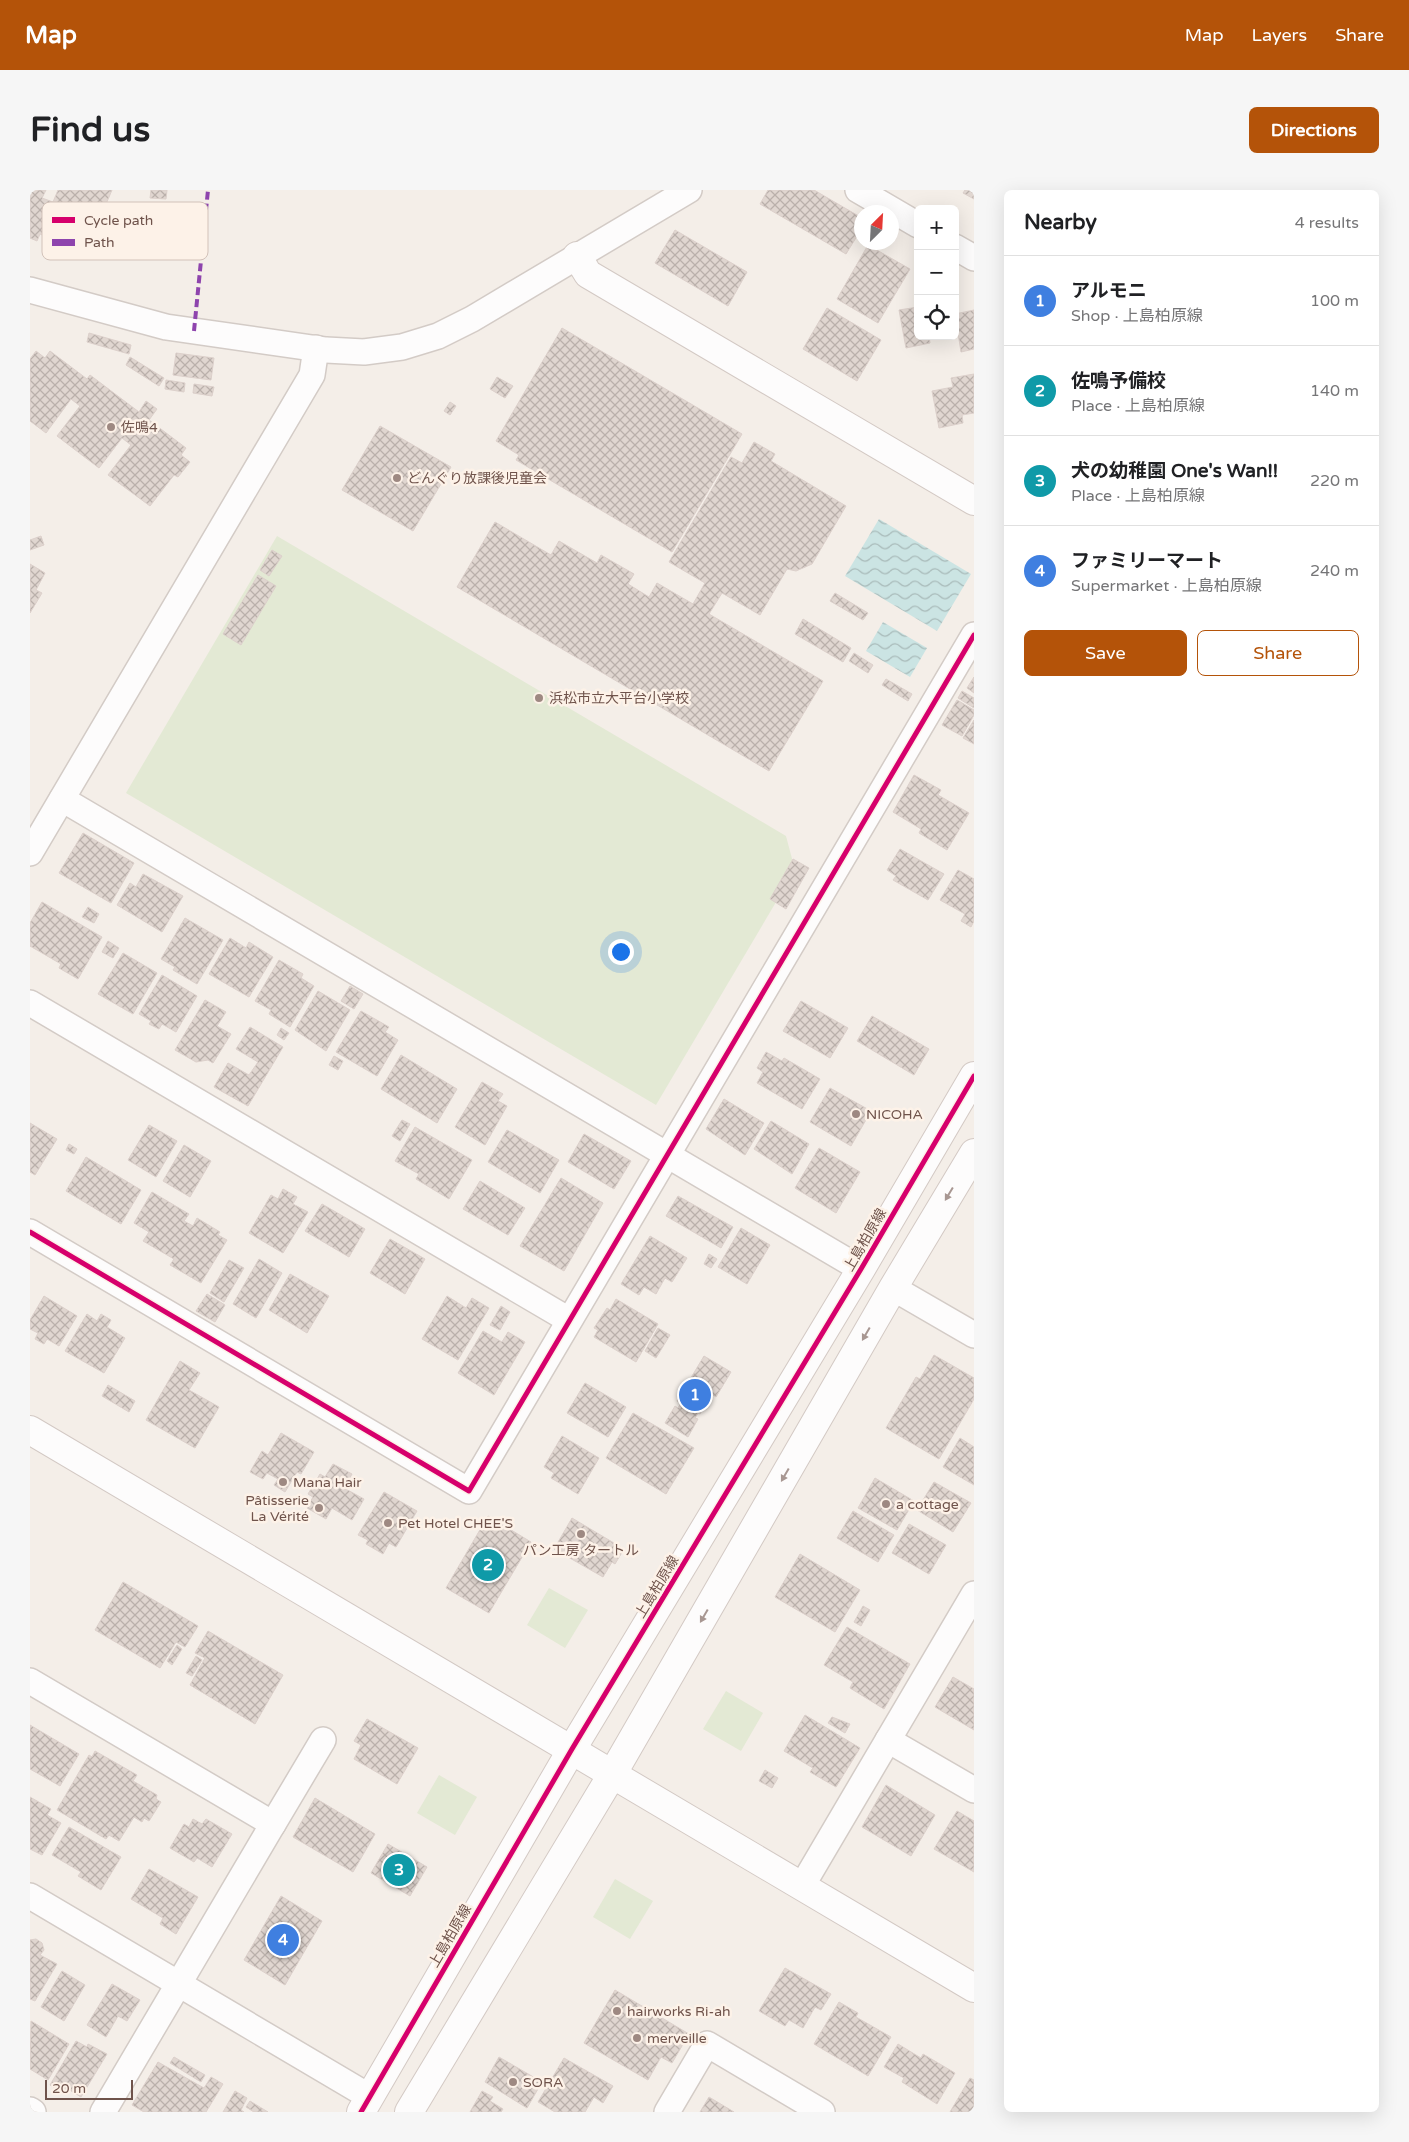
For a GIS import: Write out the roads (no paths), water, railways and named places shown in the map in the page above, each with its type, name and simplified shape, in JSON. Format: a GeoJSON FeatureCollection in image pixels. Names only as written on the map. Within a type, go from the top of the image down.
{"type":"FeatureCollection","features":[{"type":"Feature","properties":{"kind":"street"},"geometry":{"type":"LineString","coordinates":[[30,290],[166,327],[316,348],[364,352],[402,347],[438,336],[472,319],[689,190]]}},
{"type":"Feature","properties":{"kind":"street"},"geometry":{"type":"LineString","coordinates":[[858,190],[914,223]]}},
{"type":"Feature","properties":{"kind":"street"},"geometry":{"type":"LineString","coordinates":[[959,249],[974,258]]}},
{"type":"Feature","properties":{"kind":"street"},"geometry":{"type":"LineString","coordinates":[[577,256],[588,274],[974,501]]}},
{"type":"Feature","properties":{"kind":"street"},"geometry":{"type":"LineString","coordinates":[[30,853],[312,375],[316,348]]}},
{"type":"Feature","properties":{"kind":"street"},"geometry":{"type":"LineString","coordinates":[[30,1232],[469,1490],[974,635]]}},
{"type":"Feature","properties":{"kind":"street"},"geometry":{"type":"LineString","coordinates":[[62,798],[861,1269]]}},
{"type":"Feature","properties":{"kind":"street"},"geometry":{"type":"LineString","coordinates":[[30,1003],[569,1320]]}},
{"type":"Feature","properties":{"kind":"street","name":"上島柏原線"},"geometry":{"type":"LineString","coordinates":[[366,2104],[572,1749],[861,1269],[974,1076]]}},
{"type":"Feature","properties":{"kind":"street"},"geometry":{"type":"LineString","coordinates":[[409,2112],[613,1773],[893,1288],[974,1153]]}},
{"type":"Feature","properties":{"kind":"street"},"geometry":{"type":"LineString","coordinates":[[893,1288],[974,1335]]}},
{"type":"Feature","properties":{"kind":"street"},"geometry":{"type":"LineString","coordinates":[[30,1430],[974,1988]]}},
{"type":"Feature","properties":{"kind":"street"},"geometry":{"type":"LineString","coordinates":[[802,1886],[974,1594]]}},
{"type":"Feature","properties":{"kind":"street"},"geometry":{"type":"LineString","coordinates":[[30,1681],[273,1824]]}},
{"type":"Feature","properties":{"kind":"street"},"geometry":{"type":"LineString","coordinates":[[103,2112],[322,1740]]}},
{"type":"Feature","properties":{"kind":"street"},"geometry":{"type":"LineString","coordinates":[[888,1740],[974,1790]]}},
{"type":"Feature","properties":{"kind":"street"},"geometry":{"type":"LineString","coordinates":[[30,1896],[179,1984],[366,2104]]}},
{"type":"Feature","properties":{"kind":"street"},"geometry":{"type":"LineString","coordinates":[[666,2112],[707,2044],[822,2112]]}},
{"type":"Feature","properties":{"kind":"water"},"geometry":{"type":"Polygon","coordinates":[[[879,519],[971,574],[937,631],[845,576],[879,519]]]}},
{"type":"Feature","properties":{"kind":"water"},"geometry":{"type":"Polygon","coordinates":[[[883,622],[927,648],[910,677],[866,651],[883,622]]]}},
{"type":"Feature","properties":{"kind":"place","name":"佐鳴4"},"geometry":{"type":"Point","coordinates":[111,427]}},
{"type":"Feature","properties":{"kind":"place","name":"どんぐり放課後児童会"},"geometry":{"type":"Point","coordinates":[397,478]}},
{"type":"Feature","properties":{"kind":"place","name":"浜松市立大平台小学校"},"geometry":{"type":"Point","coordinates":[539,698]}},
{"type":"Feature","properties":{"kind":"place","name":"NICOHA"},"geometry":{"type":"Point","coordinates":[856,1114]}},
{"type":"Feature","properties":{"kind":"place","name":"アルモニ"},"geometry":{"type":"Point","coordinates":[695,1395]}},
{"type":"Feature","properties":{"kind":"place","name":"Mana Hair"},"geometry":{"type":"Point","coordinates":[283,1482]}},
{"type":"Feature","properties":{"kind":"place","name":"a cottage"},"geometry":{"type":"Point","coordinates":[886,1504]}},
{"type":"Feature","properties":{"kind":"place","name":"Pâtisserie La Vérité"},"geometry":{"type":"Point","coordinates":[319,1508]}},
{"type":"Feature","properties":{"kind":"place","name":"Pet Hotel CHEE'S"},"geometry":{"type":"Point","coordinates":[388,1523]}},
{"type":"Feature","properties":{"kind":"place","name":"パン工房 タートル"},"geometry":{"type":"Point","coordinates":[581,1534]}},
{"type":"Feature","properties":{"kind":"place","name":"佐鳴予備校"},"geometry":{"type":"Point","coordinates":[488,1565]}},
{"type":"Feature","properties":{"kind":"place","name":"犬の幼稚園 One's Wan!!"},"geometry":{"type":"Point","coordinates":[399,1870]}},
{"type":"Feature","properties":{"kind":"place","name":"ファミリーマート"},"geometry":{"type":"Point","coordinates":[283,1940]}},
{"type":"Feature","properties":{"kind":"place","name":"hairworks Ri-ah"},"geometry":{"type":"Point","coordinates":[617,2011]}},
{"type":"Feature","properties":{"kind":"place","name":"merveille"},"geometry":{"type":"Point","coordinates":[637,2038]}},
{"type":"Feature","properties":{"kind":"place","name":"SORA"},"geometry":{"type":"Point","coordinates":[513,2082]}}]}
